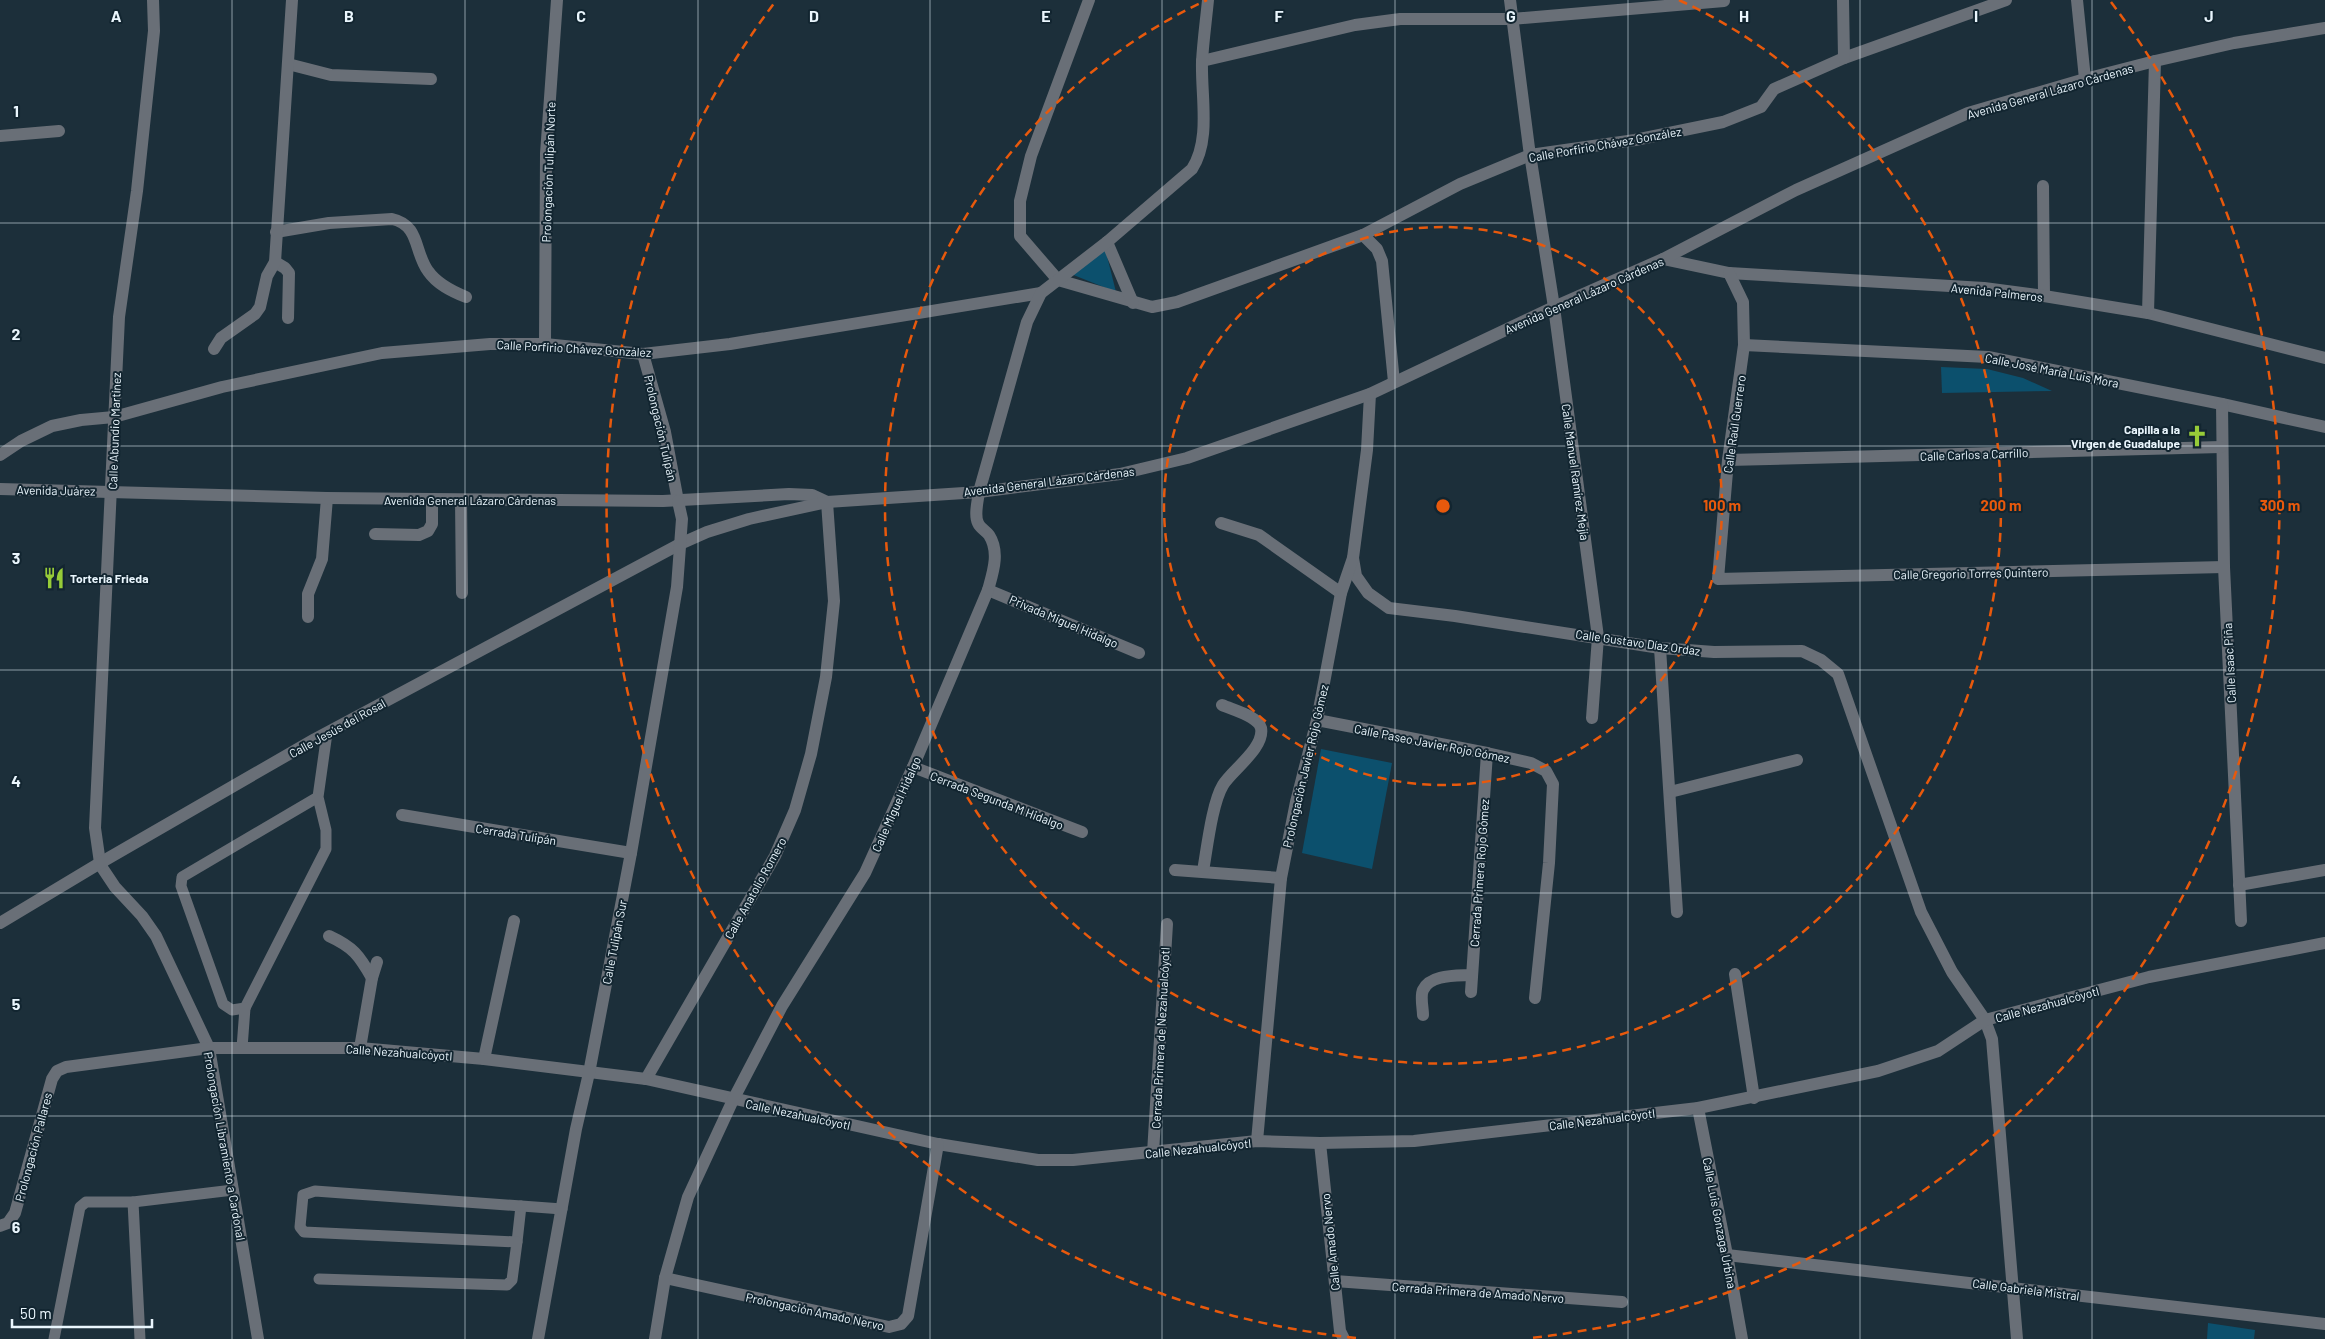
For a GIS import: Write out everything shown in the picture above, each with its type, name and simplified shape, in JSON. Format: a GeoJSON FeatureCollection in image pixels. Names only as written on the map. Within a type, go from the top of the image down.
{"type":"FeatureCollection","features":[{"type":"Feature","properties":{"kind":"street"},"geometry":{"type":"LineString","coordinates":[[214,350],[221,338],[256,314],[260,306],[267,276],[275,262],[292,0]]}},
{"type":"Feature","properties":{"kind":"street","name":"Prolongación Tulipán Norte"},"geometry":{"type":"LineString","coordinates":[[545,344],[546,154],[557,0]]}},
{"type":"Feature","properties":{"kind":"street"},"geometry":{"type":"LineString","coordinates":[[1058,280],[1020,236],[1020,201],[1032,156],[1089,0]]}},
{"type":"Feature","properties":{"kind":"street"},"geometry":{"type":"LineString","coordinates":[[1040,293],[1107,242],[1192,170],[1200,157],[1202,139],[1202,61],[1208,0]]}},
{"type":"Feature","properties":{"kind":"street","name":"Calle Manuel Ramírez Mejía"},"geometry":{"type":"LineString","coordinates":[[1510,0],[1530,155],[1554,307],[1598,637],[1592,718]]}},
{"type":"Feature","properties":{"kind":"street"},"geometry":{"type":"LineString","coordinates":[[1202,61],[1355,25],[1400,19],[1512,19],[1724,0]]}},
{"type":"Feature","properties":{"kind":"street"},"geometry":{"type":"LineString","coordinates":[[1843,0],[1844,58]]}},
{"type":"Feature","properties":{"kind":"street","name":"Calle Porfirio Chávez González"},"geometry":{"type":"LineString","coordinates":[[1058,280],[1152,307],[1177,302],[1363,235],[1460,184],[1530,155],[1635,140],[1722,122],[1761,107],[1774,89],[1844,58],[2006,0]]}},
{"type":"Feature","properties":{"kind":"street"},"geometry":{"type":"LineString","coordinates":[[2077,0],[2085,79]]}},
{"type":"Feature","properties":{"kind":"street","name":"Calle Abundio Martínez"},"geometry":{"type":"LineString","coordinates":[[100,863],[95,828],[119,317],[137,191],[154,31],[155,1]]}},
{"type":"Feature","properties":{"kind":"street","name":"Avenida General Lázaro Cárdenas"},"geometry":{"type":"LineString","coordinates":[[680,544],[707,532],[749,519],[827,502],[979,492],[1120,474],[1188,458],[1370,394],[1554,307],[1664,259],[1796,190],[1968,113],[2085,79],[2156,61],[2234,44],[2325,28]]}},
{"type":"Feature","properties":{"kind":"street"},"geometry":{"type":"LineString","coordinates":[[2148,313],[2156,61]]}},
{"type":"Feature","properties":{"kind":"street"},"geometry":{"type":"LineString","coordinates":[[288,64],[331,75],[431,79]]}},
{"type":"Feature","properties":{"kind":"street"},"geometry":{"type":"LineString","coordinates":[[0,136],[59,132]]}},
{"type":"Feature","properties":{"kind":"street"},"geometry":{"type":"LineString","coordinates":[[2043,186],[2044,296]]}},
{"type":"Feature","properties":{"kind":"street"},"geometry":{"type":"LineString","coordinates":[[276,232],[329,223],[392,220],[402,222],[409,228],[427,270],[436,280],[452,292],[466,297]]}},
{"type":"Feature","properties":{"kind":"street"},"geometry":{"type":"LineString","coordinates":[[1363,235],[1377,249],[1382,260],[1394,382]]}},
{"type":"Feature","properties":{"kind":"street"},"geometry":{"type":"LineString","coordinates":[[1107,242],[1133,303]]}},
{"type":"Feature","properties":{"kind":"street","name":"Avenida Palmeros"},"geometry":{"type":"LineString","coordinates":[[1664,259],[1729,273],[1984,288],[2044,296],[2148,313],[2325,358]]}},
{"type":"Feature","properties":{"kind":"street"},"geometry":{"type":"LineString","coordinates":[[275,262],[286,268],[289,273],[288,318]]}},
{"type":"Feature","properties":{"kind":"street","name":"Calle Raúl Guerrero"},"geometry":{"type":"LineString","coordinates":[[1718,579],[1728,460],[1744,345],[1744,302],[1729,273]]}},
{"type":"Feature","properties":{"kind":"street","name":"Calle Porfirio Chávez González"},"geometry":{"type":"LineString","coordinates":[[0,455],[52,426],[81,420],[114,417],[222,387],[382,353],[490,344],[545,344],[643,354],[730,344],[1040,293]]}},
{"type":"Feature","properties":{"kind":"street","name":"Calle Miguel Hidalgo"},"geometry":{"type":"LineString","coordinates":[[655,1339],[665,1278],[688,1197],[733,1100],[782,1006],[865,874],[913,767],[988,590],[995,564],[994,548],[989,536],[978,523],[979,492],[1027,322],[1040,293]]}},
{"type":"Feature","properties":{"kind":"street","name":"Calle José María Luis Mora"},"geometry":{"type":"LineString","coordinates":[[1744,345],[1988,357],[2222,404],[2325,427]]}},
{"type":"Feature","properties":{"kind":"street","name":"Prolongación Tulipán"},"geometry":{"type":"LineString","coordinates":[[643,354],[665,432],[682,519],[680,544]]}},
{"type":"Feature","properties":{"kind":"street","name":"Prolongación Javier Rojo Gómez"},"geometry":{"type":"LineString","coordinates":[[1257,1141],[1281,878],[1296,802],[1317,720],[1341,593],[1353,558],[1367,450],[1370,394]]}},
{"type":"Feature","properties":{"kind":"street","name":"Calle Isaac Piña"},"geometry":{"type":"LineString","coordinates":[[2222,404],[2221,447],[2224,566],[2241,921]]}},
{"type":"Feature","properties":{"kind":"street","name":"Calle Carlos a Carrillo"},"geometry":{"type":"LineString","coordinates":[[1728,460],[2221,447]]}},
{"type":"Feature","properties":{"kind":"street","name":"Avenida Juárez"},"geometry":{"type":"LineString","coordinates":[[0,489],[112,491]]}},
{"type":"Feature","properties":{"kind":"street","name":"Avenida General Lázaro Cárdenas"},"geometry":{"type":"LineString","coordinates":[[112,491],[432,500],[678,501],[789,494],[812,495],[827,502]]}},
{"type":"Feature","properties":{"kind":"street"},"geometry":{"type":"LineString","coordinates":[[308,617],[308,594],[322,559],[327,498]]}},
{"type":"Feature","properties":{"kind":"street"},"geometry":{"type":"LineString","coordinates":[[375,534],[419,535],[428,531],[432,524],[432,500]]}},
{"type":"Feature","properties":{"kind":"street"},"geometry":{"type":"LineString","coordinates":[[461,500],[462,593]]}},
{"type":"Feature","properties":{"kind":"street","name":"Calle Anatolio Romero"},"geometry":{"type":"LineString","coordinates":[[646,1079],[775,856],[795,810],[811,754],[826,677],[834,601],[827,502]]}},
{"type":"Feature","properties":{"kind":"street"},"geometry":{"type":"LineString","coordinates":[[1222,523],[1259,535],[1341,593]]}},
{"type":"Feature","properties":{"kind":"street","name":"Calle Jesús del Rosal"},"geometry":{"type":"LineString","coordinates":[[0,923],[100,863],[327,733],[680,544]]}},
{"type":"Feature","properties":{"kind":"street","name":"Calle Tulipán Sur"},"geometry":{"type":"LineString","coordinates":[[538,1339],[576,1129],[589,1073],[631,853],[676,587],[680,544]]}},
{"type":"Feature","properties":{"kind":"street","name":"Calle Gustavo Díaz Ordaz"},"geometry":{"type":"LineString","coordinates":[[1353,558],[1356,576],[1368,593],[1389,608],[1598,637],[1660,648],[1714,652],[1802,650],[1822,660],[1838,674],[1921,912],[1952,972],[1985,1020],[1992,1039],[2017,1339]]}},
{"type":"Feature","properties":{"kind":"street","name":"Calle Gregorio Torres Quintero"},"geometry":{"type":"LineString","coordinates":[[1718,579],[2224,566]]}},
{"type":"Feature","properties":{"kind":"street","name":"Privada Miguel Hidalgo"},"geometry":{"type":"LineString","coordinates":[[988,590],[1139,653]]}},
{"type":"Feature","properties":{"kind":"street"},"geometry":{"type":"LineString","coordinates":[[1660,648],[1676,912]]}},
{"type":"Feature","properties":{"kind":"street"},"geometry":{"type":"LineString","coordinates":[[1203,871],[1211,824],[1223,785],[1256,747],[1262,730],[1259,724],[1252,718],[1222,706]]}},
{"type":"Feature","properties":{"kind":"street","name":"Calle Paseo Javier Rojo Gómez"},"geometry":{"type":"LineString","coordinates":[[1317,720],[1487,753],[1531,763],[1546,771],[1553,784],[1548,863],[1535,998]]}},
{"type":"Feature","properties":{"kind":"street","name":"Cerrada Primera Rojo Gómez"},"geometry":{"type":"LineString","coordinates":[[1471,992],[1487,753]]}},
{"type":"Feature","properties":{"kind":"street"},"geometry":{"type":"LineString","coordinates":[[1670,792],[1797,760]]}},
{"type":"Feature","properties":{"kind":"street","name":"Cerrada Segunda M Hidalgo"},"geometry":{"type":"LineString","coordinates":[[913,767],[1082,832]]}},
{"type":"Feature","properties":{"kind":"street","name":"Cerrada Tulipán"},"geometry":{"type":"LineString","coordinates":[[402,815],[631,853]]}},
{"type":"Feature","properties":{"kind":"street","name":"Prolongación Libramiento a Cardonal"},"geometry":{"type":"LineString","coordinates":[[100,863],[115,887],[142,916],[156,936],[209,1048],[258,1339]]}},
{"type":"Feature","properties":{"kind":"street"},"geometry":{"type":"LineString","coordinates":[[1175,870],[1281,878]]}},
{"type":"Feature","properties":{"kind":"street"},"geometry":{"type":"LineString","coordinates":[[2239,885],[2325,870]]}},
{"type":"Feature","properties":{"kind":"street"},"geometry":{"type":"LineString","coordinates":[[484,1059],[514,921]]}},
{"type":"Feature","properties":{"kind":"street","name":"Cerrada Primera de Nezahualcóyotl"},"geometry":{"type":"LineString","coordinates":[[1153,1153],[1167,924]]}},
{"type":"Feature","properties":{"kind":"street"},"geometry":{"type":"LineString","coordinates":[[329,936],[348,944],[358,954],[372,978]]}},
{"type":"Feature","properties":{"kind":"street","name":"Calle Nezahualcóyotl"},"geometry":{"type":"LineString","coordinates":[[57,1071],[66,1067],[209,1048],[360,1048],[484,1059],[646,1079],[733,1100],[938,1144],[1038,1160],[1073,1160],[1257,1141],[1320,1143],[1414,1141],[1698,1108],[1754,1098],[1878,1071],[1938,1051],[1985,1020],[2149,977],[2325,943]]}},
{"type":"Feature","properties":{"kind":"street"},"geometry":{"type":"LineString","coordinates":[[360,1048],[372,978],[377,962]]}},
{"type":"Feature","properties":{"kind":"street"},"geometry":{"type":"LineString","coordinates":[[1735,974],[1754,1098]]}},
{"type":"Feature","properties":{"kind":"street"},"geometry":{"type":"LineString","coordinates":[[1423,1015],[1422,991],[1429,982],[1444,977],[1472,975]]}},
{"type":"Feature","properties":{"kind":"street","name":"Prolongación Pallares"},"geometry":{"type":"LineString","coordinates":[[4,1224],[15,1213],[52,1079],[57,1071]]}},
{"type":"Feature","properties":{"kind":"street","name":"Calle Luis Gonzaga Urbina"},"geometry":{"type":"LineString","coordinates":[[1698,1108],[1728,1255],[1742,1339]]}},
{"type":"Feature","properties":{"kind":"street","name":"Calle Amado Nervo"},"geometry":{"type":"LineString","coordinates":[[1320,1143],[1340,1331],[1344,1339]]}},
{"type":"Feature","properties":{"kind":"street","name":"Prolongación Amado Nervo"},"geometry":{"type":"LineString","coordinates":[[665,1278],[889,1327],[901,1324],[908,1316],[938,1144]]}},
{"type":"Feature","properties":{"kind":"street","name":"Calle Gabriela Mistral"},"geometry":{"type":"LineString","coordinates":[[1728,1255],[2325,1324]]}},
{"type":"Feature","properties":{"kind":"street","name":"Cerrada Primera de Amado Nervo"},"geometry":{"type":"LineString","coordinates":[[1335,1281],[1622,1302]]}},
{"type":"Feature","properties":{"kind":"lane"},"geometry":{"type":"LineString","coordinates":[[242,1048],[245,1008],[326,849],[326,830],[318,797],[327,733]]}},
{"type":"Feature","properties":{"kind":"lane"},"geometry":{"type":"LineString","coordinates":[[245,1008],[232,1010],[223,1004],[181,886],[182,878],[318,797]]}},
{"type":"Feature","properties":{"kind":"lane"},"geometry":{"type":"LineString","coordinates":[[54,1339],[80,1207],[86,1202],[133,1202],[233,1190]]}},
{"type":"Feature","properties":{"kind":"lane"},"geometry":{"type":"LineString","coordinates":[[517,1242],[304,1232],[300,1227],[303,1195],[314,1191],[562,1209]]}},
{"type":"Feature","properties":{"kind":"lane"},"geometry":{"type":"LineString","coordinates":[[133,1202],[140,1339]]}},
{"type":"Feature","properties":{"kind":"lane"},"geometry":{"type":"LineString","coordinates":[[319,1279],[508,1285],[512,1280],[521,1206]]}},
{"type":"Feature","properties":{"kind":"shaded area"},"geometry":{"type":"Polygon","coordinates":[[[1105,248],[1116,292],[1071,274],[1105,248]]]}},
{"type":"Feature","properties":{"kind":"shaded area"},"geometry":{"type":"Polygon","coordinates":[[[1941,367],[1987,369],[2023,378],[2052,391],[1942,393],[1941,367]]]}},
{"type":"Feature","properties":{"kind":"shaded area"},"geometry":{"type":"Polygon","coordinates":[[[1321,749],[1392,763],[1372,869],[1302,853],[1321,749]]]}},
{"type":"Feature","properties":{"kind":"shaded area"},"geometry":{"type":"Polygon","coordinates":[[[2208,1323],[2255,1330],[2254,1339],[2207,1339],[2208,1323]]]}},
{"type":"Feature","properties":{"kind":"place","name":"Capilla a la Virgen de Guadalupe"},"geometry":{"type":"Point","coordinates":[2197,436]}},
{"type":"Feature","properties":{"kind":"place","name":"Torteria Frieda"},"geometry":{"type":"Point","coordinates":[54,578]}}]}
